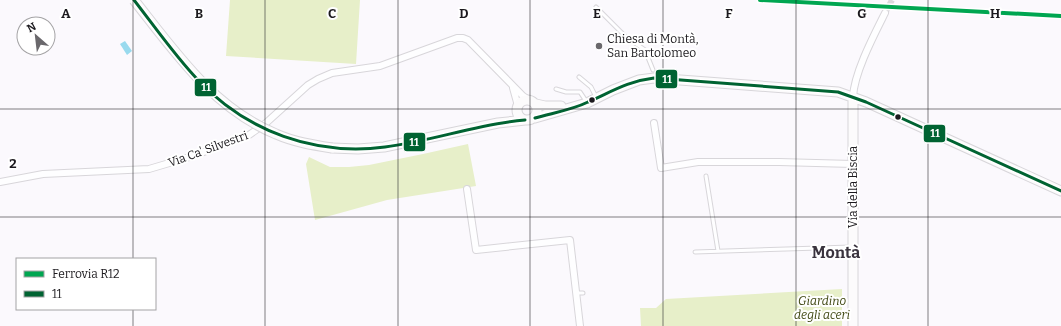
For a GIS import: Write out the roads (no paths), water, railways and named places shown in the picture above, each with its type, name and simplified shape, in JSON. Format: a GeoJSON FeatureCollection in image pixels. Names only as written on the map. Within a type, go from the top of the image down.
{"type":"FeatureCollection","features":[{"type":"Feature","properties":{"kind":"main road"},"geometry":{"type":"LineString","coordinates":[[134,0],[189,70],[209,91],[253,124],[277,135],[303,143],[332,148],[358,149],[384,147],[498,123],[528,121],[587,102],[639,80],[660,77],[838,92],[853,97],[1061,191]]}},
{"type":"Feature","properties":{"kind":"main road","name":"Via della Biscia"},"geometry":{"type":"LineString","coordinates":[[853,97],[853,326]]}},
{"type":"Feature","properties":{"kind":"main road"},"geometry":{"type":"LineString","coordinates":[[498,123],[518,108],[522,101],[545,106],[574,106]]}},
{"type":"Feature","properties":{"kind":"main road"},"geometry":{"type":"LineString","coordinates":[[532,102],[538,113],[534,118]]}},
{"type":"Feature","properties":{"kind":"main road"},"geometry":{"type":"LineString","coordinates":[[518,108],[519,116],[525,120]]}},
{"type":"Feature","properties":{"kind":"street"},"geometry":{"type":"LineString","coordinates":[[853,97],[853,91],[862,63],[872,38],[885,13]]}},
{"type":"Feature","properties":{"kind":"street","name":"Via Ca' Silvestri"},"geometry":{"type":"LineString","coordinates":[[0,182],[43,174],[149,169],[193,156],[249,135],[266,123],[308,85],[318,79],[332,73],[380,66],[457,38],[463,38],[474,44],[511,84]]}},
{"type":"Feature","properties":{"kind":"street"},"geometry":{"type":"LineString","coordinates":[[511,84],[523,96],[532,102]]}},
{"type":"Feature","properties":{"kind":"street"},"geometry":{"type":"LineString","coordinates":[[511,84],[518,108]]}},
{"type":"Feature","properties":{"kind":"street"},"geometry":{"type":"LineString","coordinates":[[654,123],[661,168],[698,162],[853,164]]}},
{"type":"Feature","properties":{"kind":"street"},"geometry":{"type":"LineString","coordinates":[[467,189],[476,250],[570,240],[580,326]]}},
{"type":"Feature","properties":{"kind":"lane"},"geometry":{"type":"LineString","coordinates":[[596,7],[625,36],[645,50],[653,70]]}},
{"type":"Feature","properties":{"kind":"lane"},"geometry":{"type":"LineString","coordinates":[[579,77],[591,87],[597,98]]}},
{"type":"Feature","properties":{"kind":"lane"},"geometry":{"type":"LineString","coordinates":[[556,89],[566,92],[580,92],[587,102]]}},
{"type":"Feature","properties":{"kind":"lane"},"geometry":{"type":"LineString","coordinates":[[706,176],[718,251]]}},
{"type":"Feature","properties":{"kind":"lane"},"geometry":{"type":"LineString","coordinates":[[695,252],[853,247]]}},
{"type":"Feature","properties":{"kind":"lane"},"geometry":{"type":"LineString","coordinates":[[576,293],[583,293]]}},
{"type":"Feature","properties":{"kind":"water"},"geometry":{"type":"Polygon","coordinates":[[[125,41],[132,51],[127,55],[120,44],[125,41]]]}},
{"type":"Feature","properties":{"kind":"tunnel"},"geometry":{"type":"LineString","coordinates":[[885,13],[892,0]]}},
{"type":"Feature","properties":{"kind":"rail line","name":"R12"},"geometry":{"type":"LineString","coordinates":[[760,0],[1061,16]]}},
{"type":"Feature","properties":{"kind":"place","name":"Chiesa di Montà, San Bartolomeo"},"geometry":{"type":"Point","coordinates":[599,46]}},
{"type":"Feature","properties":{"kind":"district","name":"Montà"},"geometry":{"type":"Point","coordinates":[836,252]}},
{"type":"Feature","properties":{"kind":"park label","name":"Giardino degli aceri"},"geometry":{"type":"Point","coordinates":[822,308]}}]}
